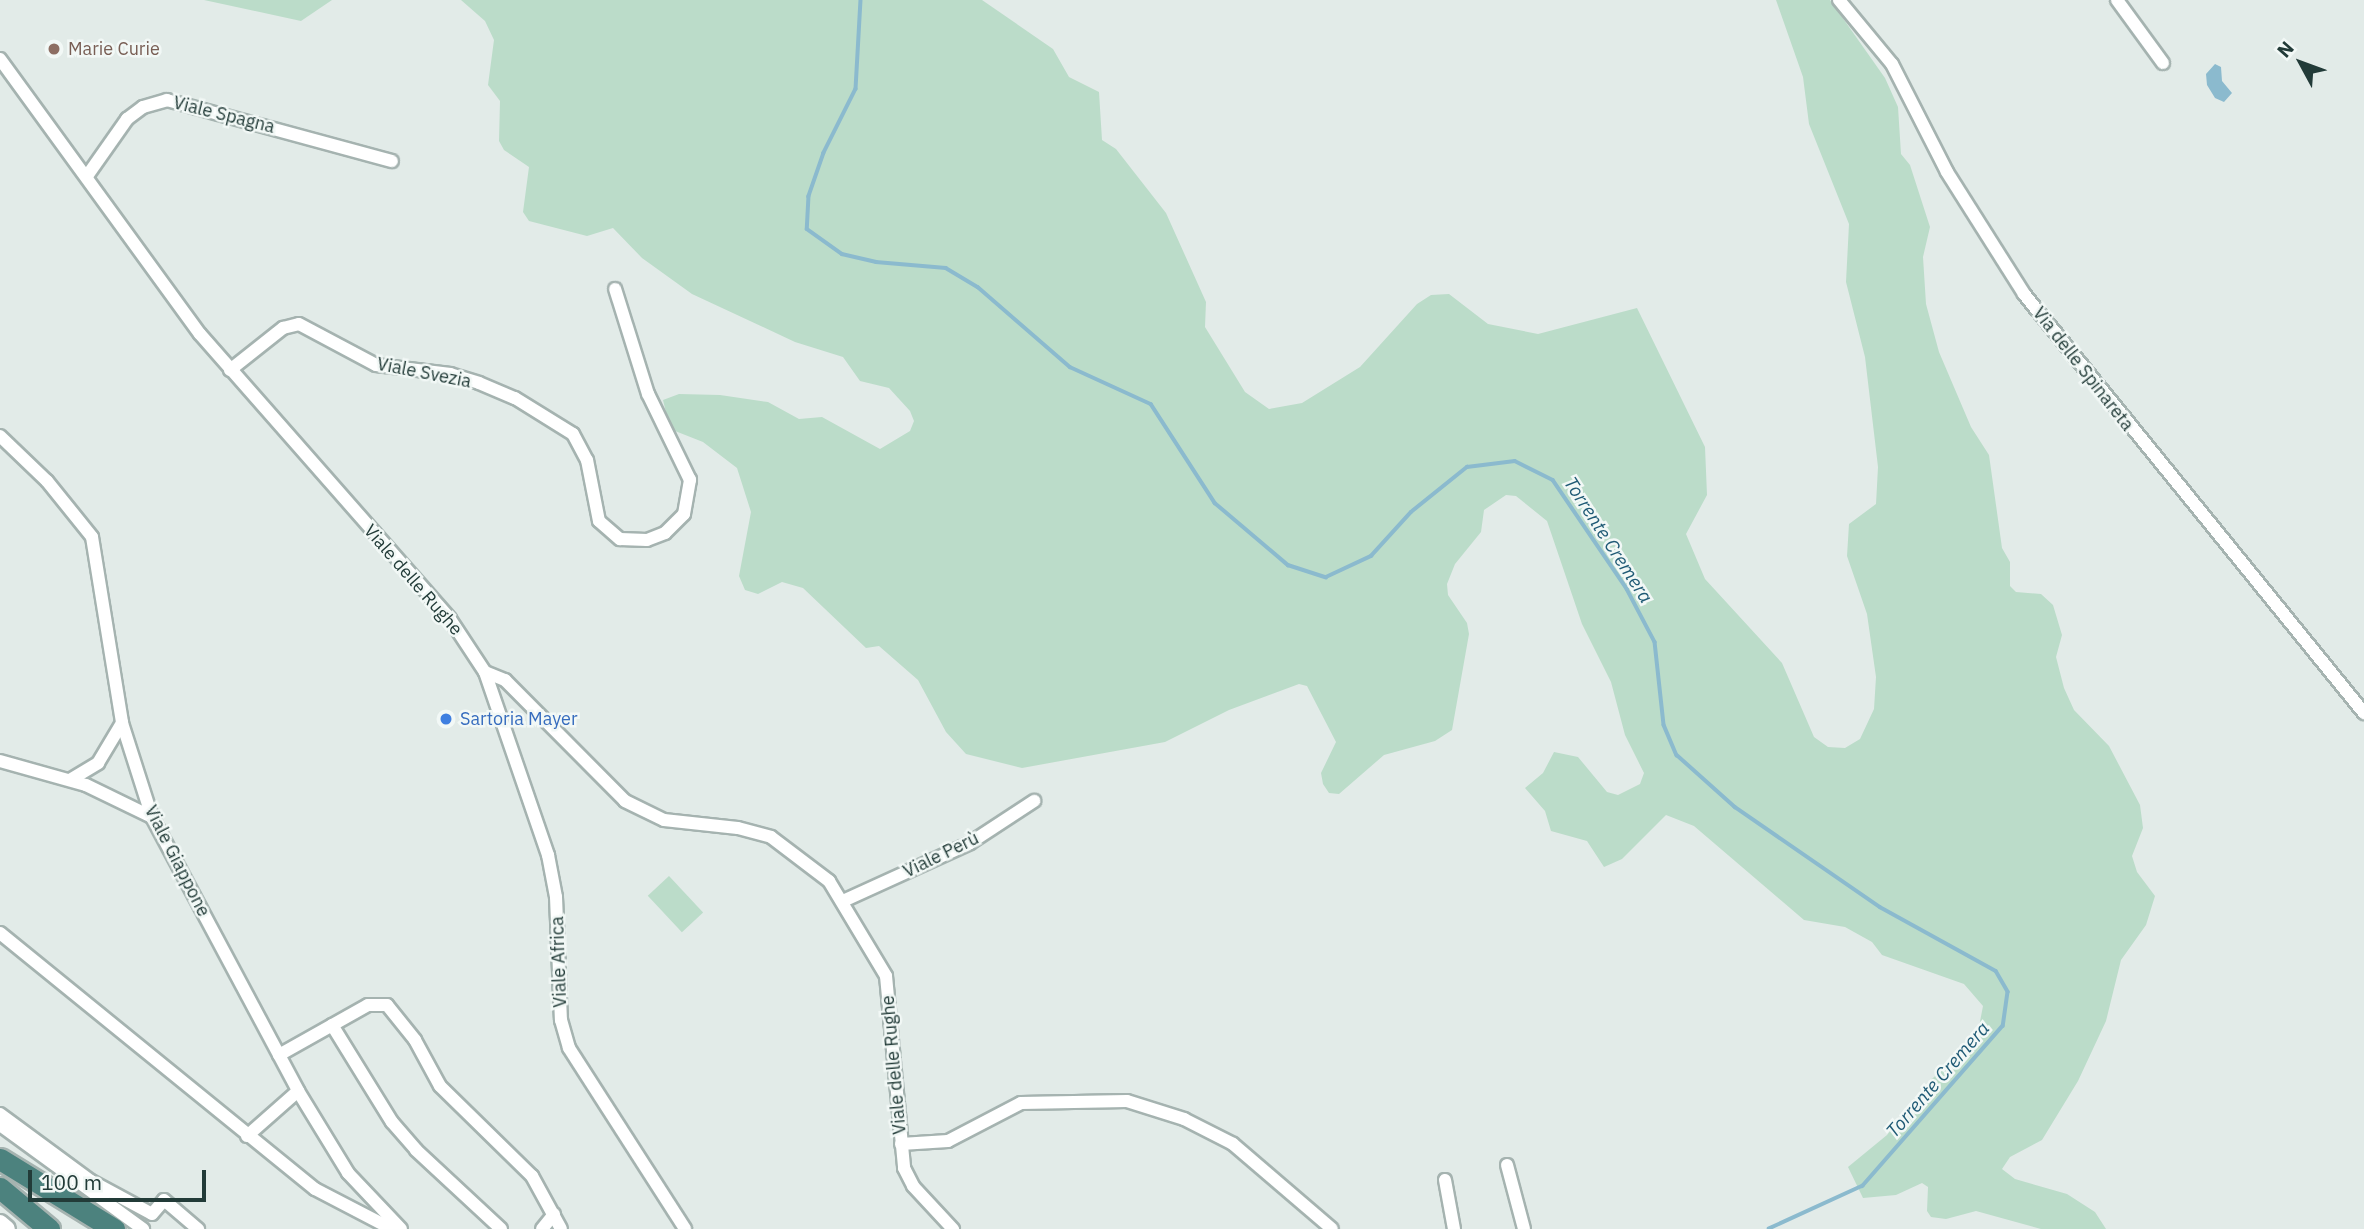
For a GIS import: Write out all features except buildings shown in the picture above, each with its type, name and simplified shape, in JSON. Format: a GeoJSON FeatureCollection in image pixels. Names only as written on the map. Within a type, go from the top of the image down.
{"type":"FeatureCollection","features":[{"type":"Feature","properties":{"kind":"highway"},"geometry":{"type":"LineString","coordinates":[[0,1159],[114,1229]]}},
{"type":"Feature","properties":{"kind":"highway"},"geometry":{"type":"LineString","coordinates":[[0,1188],[49,1229]]}},
{"type":"Feature","properties":{"kind":"highway"},"geometry":{"type":"LineString","coordinates":[[0,1206],[26,1229]]}},
{"type":"Feature","properties":{"kind":"street","name":"Via delle Spinareta"},"geometry":{"type":"LineString","coordinates":[[1839,0],[1892,64],[1947,172],[2024,295],[2364,713]]}},
{"type":"Feature","properties":{"kind":"street"},"geometry":{"type":"LineString","coordinates":[[2117,0],[2163,63]]}},
{"type":"Feature","properties":{"kind":"street","name":"Viale delle Rughe"},"geometry":{"type":"LineString","coordinates":[[0,59],[230,370],[450,619],[485,672],[505,680],[625,801],[664,820],[738,828],[771,837],[810,863],[844,901],[886,976],[904,1168],[913,1186],[941,1223],[953,1229]]}},
{"type":"Feature","properties":{"kind":"street","name":"Viale Spagna"},"geometry":{"type":"LineString","coordinates":[[87,176],[127,119],[150,104],[167,100],[393,161]]}},
{"type":"Feature","properties":{"kind":"street","name":"Viale Svezia"},"geometry":{"type":"LineString","coordinates":[[230,370],[294,324],[376,365],[450,374],[479,383],[515,398],[573,434],[586,456],[599,521],[620,539],[647,540],[665,533],[684,514],[690,480],[648,394],[615,289]]}},
{"type":"Feature","properties":{"kind":"street","name":"Viale Giappone"},"geometry":{"type":"LineString","coordinates":[[0,436],[47,481],[92,537],[122,723],[152,817],[298,1091],[348,1172],[401,1229]]}},
{"type":"Feature","properties":{"kind":"street","name":"Viale Africa"},"geometry":{"type":"LineString","coordinates":[[485,672],[548,855],[556,897],[561,1020],[569,1048],[685,1229]]}},
{"type":"Feature","properties":{"kind":"street"},"geometry":{"type":"LineString","coordinates":[[70,780],[98,762],[122,723]]}},
{"type":"Feature","properties":{"kind":"street"},"geometry":{"type":"LineString","coordinates":[[0,761],[70,780],[152,817]]}},
{"type":"Feature","properties":{"kind":"street","name":"Viale Perù"},"geometry":{"type":"LineString","coordinates":[[844,901],[970,843],[1034,800]]}},
{"type":"Feature","properties":{"kind":"street"},"geometry":{"type":"LineString","coordinates":[[0,933],[247,1136],[329,1198],[392,1229]]}},
{"type":"Feature","properties":{"kind":"street"},"geometry":{"type":"LineString","coordinates":[[279,1055],[373,1003],[387,1005],[415,1040],[440,1086],[522,1164],[561,1229]]}},
{"type":"Feature","properties":{"kind":"street"},"geometry":{"type":"LineString","coordinates":[[332,1025],[392,1122],[416,1150],[502,1229]]}},
{"type":"Feature","properties":{"kind":"street"},"geometry":{"type":"LineString","coordinates":[[247,1136],[298,1091]]}},
{"type":"Feature","properties":{"kind":"street"},"geometry":{"type":"LineString","coordinates":[[901,1144],[948,1142],[1021,1103],[1127,1101],[1184,1119],[1233,1144],[1332,1229]]}},
{"type":"Feature","properties":{"kind":"street"},"geometry":{"type":"LineString","coordinates":[[0,1114],[91,1181],[152,1214],[164,1200],[198,1229]]}},
{"type":"Feature","properties":{"kind":"street"},"geometry":{"type":"LineString","coordinates":[[0,1125],[143,1229]]}},
{"type":"Feature","properties":{"kind":"street"},"geometry":{"type":"LineString","coordinates":[[1507,1165],[1524,1229]]}},
{"type":"Feature","properties":{"kind":"street"},"geometry":{"type":"LineString","coordinates":[[1445,1180],[1454,1229]]}},
{"type":"Feature","properties":{"kind":"street"},"geometry":{"type":"LineString","coordinates":[[541,1229],[554,1214]]}},
{"type":"Feature","properties":{"kind":"street"},"geometry":{"type":"LineString","coordinates":[[0,1223],[7,1229]]}},
{"type":"Feature","properties":{"kind":"green space"},"geometry":{"type":"Polygon","coordinates":[[[204,0],[332,0],[301,21],[204,0]]]}},
{"type":"Feature","properties":{"kind":"green space"},"geometry":{"type":"Polygon","coordinates":[[[461,0],[982,0],[1053,49],[1069,77],[1099,92],[1102,140],[1116,149],[1166,213],[1206,302],[1205,327],[1245,392],[1269,409],[1302,403],[1360,367],[1417,304],[1431,295],[1449,294],[1488,324],[1538,334],[1637,308],[1705,447],[1707,495],[1686,534],[1705,579],[1782,663],[1814,737],[1828,747],[1845,748],[1860,739],[1874,709],[1876,677],[1867,614],[1847,556],[1849,524],[1876,504],[1878,467],[1865,357],[1846,282],[1849,224],[1809,124],[1803,77],[1776,0],[1830,0],[1885,78],[1898,107],[1901,154],[1910,165],[1930,227],[1923,257],[1926,304],[1939,352],[1971,427],[1989,455],[2002,548],[2010,562],[2010,586],[2016,592],[2041,594],[2053,605],[2062,635],[2056,657],[2064,688],[2074,710],[2109,746],[2140,805],[2143,828],[2132,856],[2137,872],[2155,896],[2146,925],[2121,960],[2106,1021],[2078,1081],[2042,1140],[2010,1157],[2002,1169],[2015,1179],[2067,1194],[2095,1212],[2106,1229],[2041,1229],[1976,1211],[1946,1219],[1931,1217],[1927,1211],[1928,1187],[1922,1183],[1896,1195],[1863,1198],[1848,1167],[1887,1135],[1928,1082],[1967,1050],[1977,1037],[1983,1006],[1964,984],[1882,955],[1872,942],[1845,927],[1804,920],[1694,826],[1666,815],[1622,859],[1604,867],[1587,841],[1551,831],[1545,811],[1525,788],[1543,773],[1554,752],[1578,757],[1607,792],[1618,795],[1640,784],[1644,773],[1625,735],[1611,682],[1582,624],[1547,521],[1516,496],[1506,495],[1484,510],[1481,532],[1455,564],[1447,584],[1448,595],[1467,623],[1469,634],[1452,730],[1435,741],[1384,755],[1339,794],[1329,793],[1323,784],[1321,773],[1336,742],[1307,686],[1299,684],[1229,710],[1165,742],[1022,768],[966,754],[946,732],[918,680],[879,646],[866,648],[803,588],[782,582],[758,594],[745,590],[739,576],[751,512],[737,468],[703,442],[670,429],[663,400],[679,394],[720,395],[768,402],[799,419],[822,417],[880,449],[910,431],[914,421],[910,411],[889,388],[860,381],[843,357],[795,342],[692,294],[642,258],[613,228],[587,236],[529,221],[523,212],[529,167],[504,150],[499,141],[500,101],[488,85],[494,40],[485,21],[461,0]]]}},
{"type":"Feature","properties":{"kind":"green space"},"geometry":{"type":"Polygon","coordinates":[[[669,876],[703,913],[682,932],[648,896],[669,876]]]}},
{"type":"Feature","properties":{"kind":"water"},"geometry":{"type":"Polygon","coordinates":[[[2215,64],[2221,67],[2222,81],[2232,93],[2224,102],[2215,98],[2207,85],[2206,74],[2215,64]]]}},
{"type":"Feature","properties":{"kind":"waterway","name":"Torrente Cremera"},"geometry":{"type":"LineString","coordinates":[[861,0],[856,89],[824,153],[809,196],[807,229],[842,254],[876,262],[946,268],[978,287],[1070,367],[1151,404],[1215,503],[1288,565],[1326,577],[1371,556],[1411,512],[1467,467],[1515,461],[1553,480],[1627,589],[1655,642],[1664,725],[1677,755],[1735,807],[1880,907],[1996,971],[2008,992],[2003,1026],[1863,1186],[1769,1229]]}},
{"type":"Feature","properties":{"kind":"place","name":"Marie Curie"},"geometry":{"type":"Point","coordinates":[54,49]}},
{"type":"Feature","properties":{"kind":"place","name":"Sartoria Mayer"},"geometry":{"type":"Point","coordinates":[446,719]}}]}
